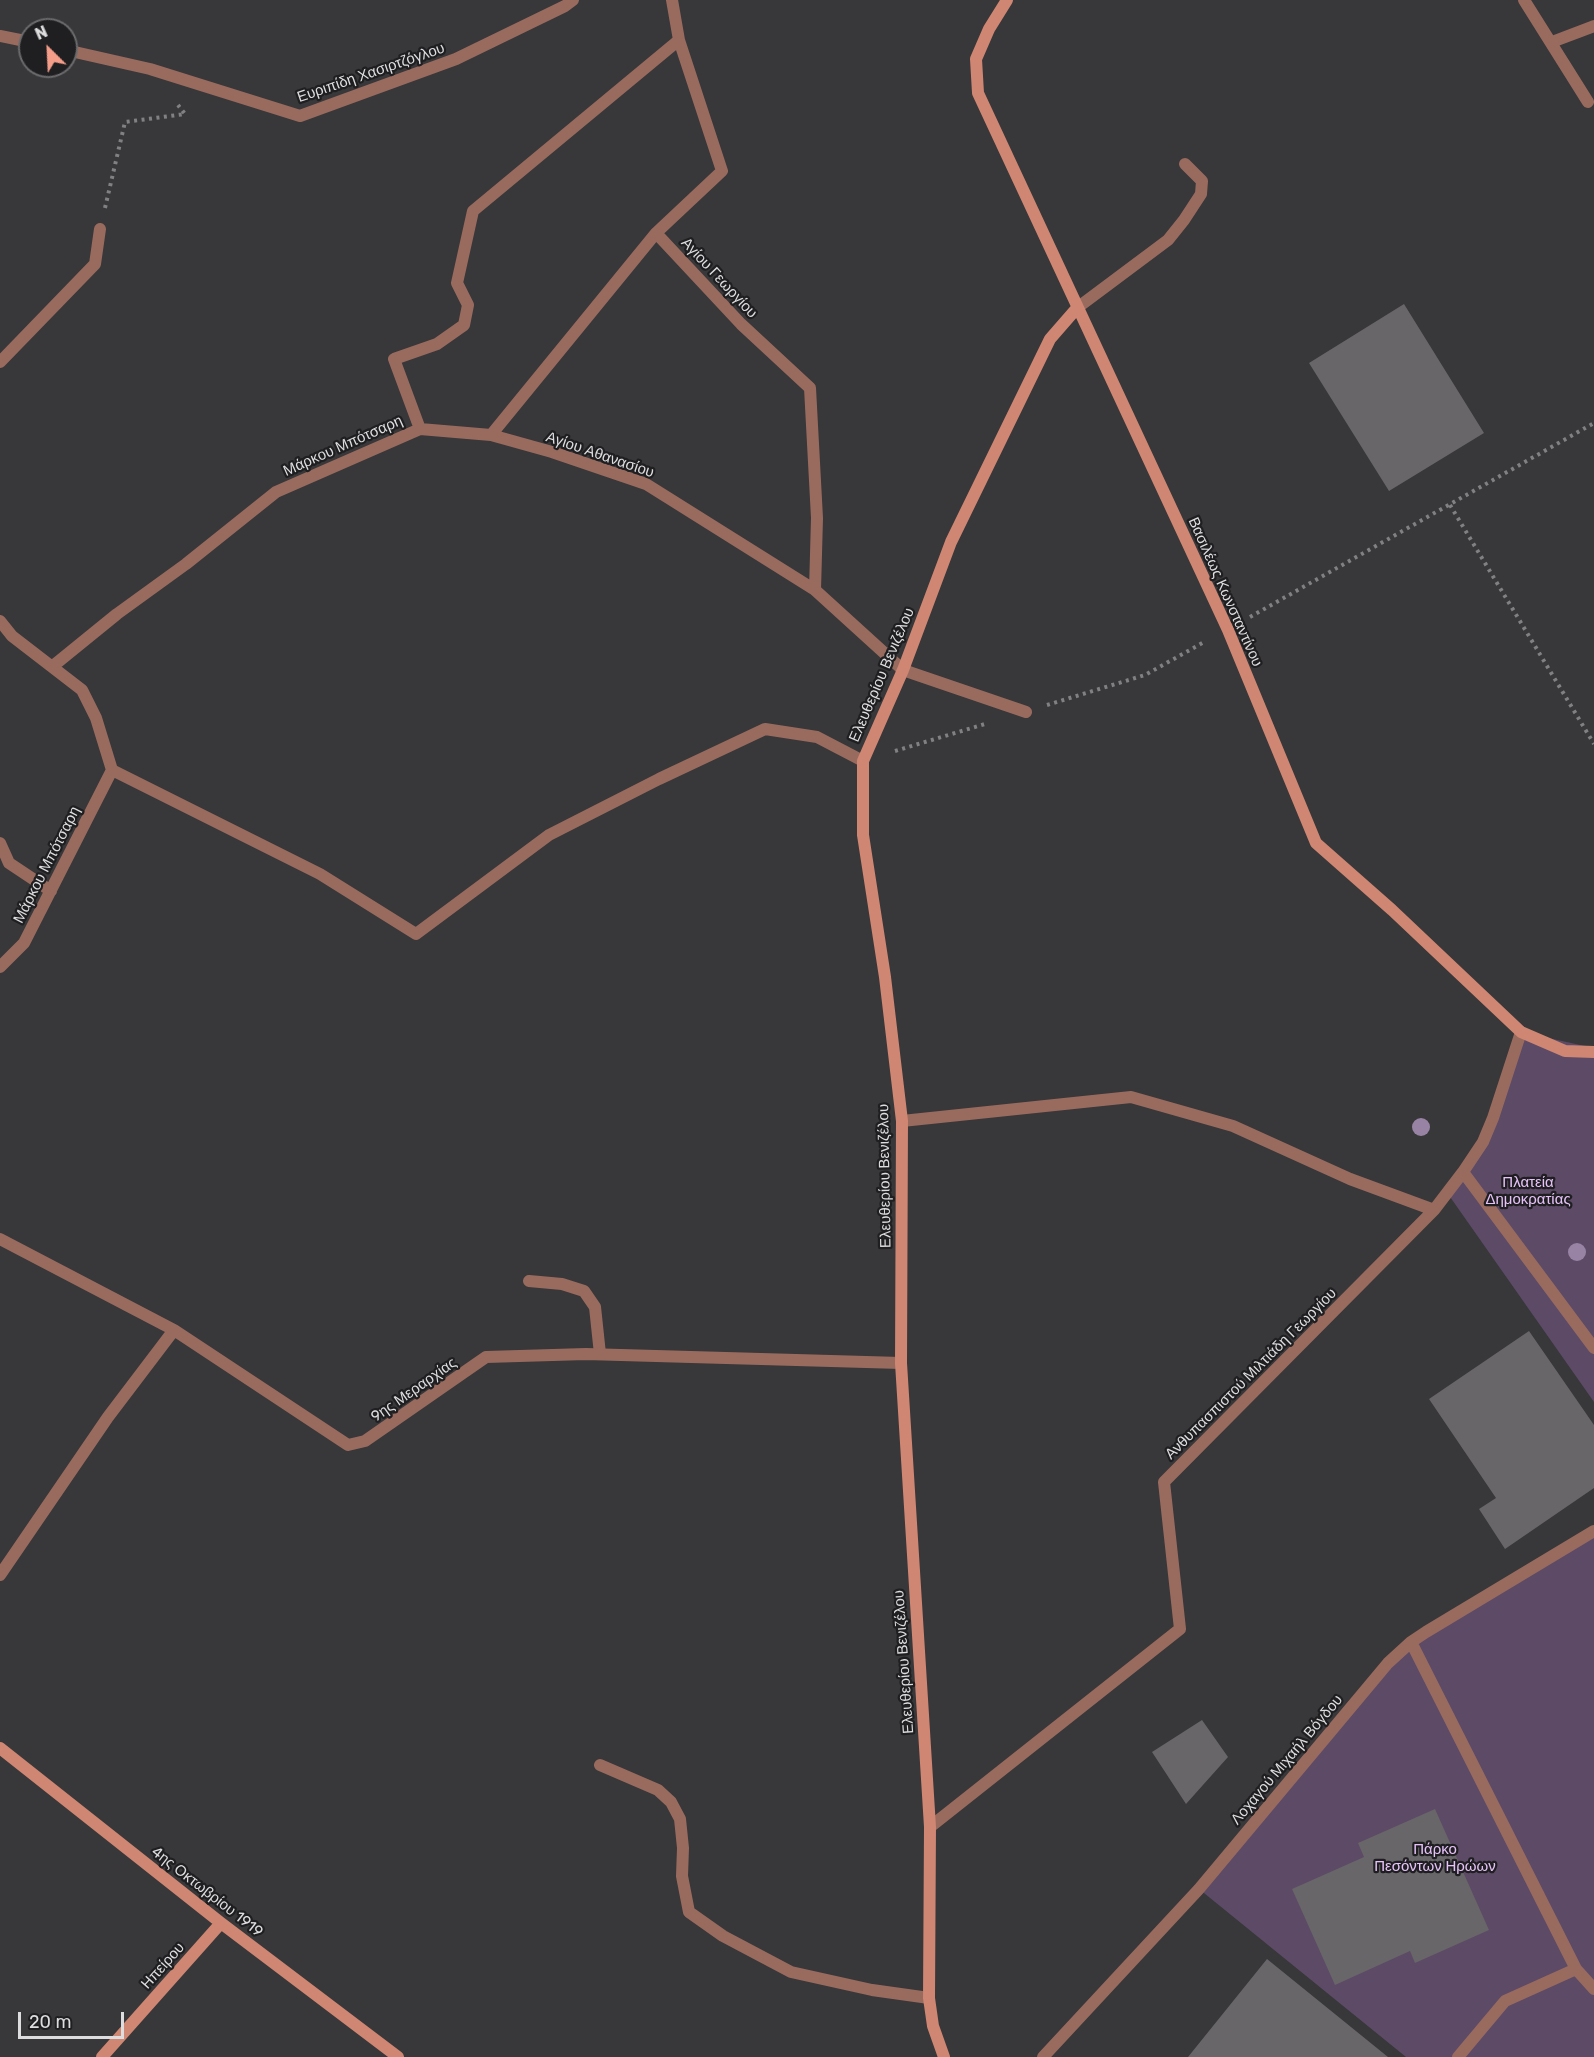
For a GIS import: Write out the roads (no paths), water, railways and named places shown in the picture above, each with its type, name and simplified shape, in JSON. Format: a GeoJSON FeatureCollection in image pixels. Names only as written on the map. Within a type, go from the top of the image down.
{"type":"FeatureCollection","features":[{"type":"Feature","properties":{"kind":"street","name":"Ευριπίδη Χασιρτζόγλου"},"geometry":{"type":"LineString","coordinates":[[78,53],[150,69],[300,116],[456,59],[573,0]]}},
{"type":"Feature","properties":{"kind":"street"},"geometry":{"type":"LineString","coordinates":[[490,435],[656,233],[723,171],[679,40],[672,0]]}},
{"type":"Feature","properties":{"kind":"street","name":"Βασιλέως Κωνσταντίνου"},"geometry":{"type":"LineString","coordinates":[[1007,0],[988,29],[976,59],[978,93],[1228,630],[1316,843],[1392,910],[1521,1032],[1565,1051],[1594,1052]]}},
{"type":"Feature","properties":{"kind":"street"},"geometry":{"type":"LineString","coordinates":[[1524,0],[1588,102]]}},
{"type":"Feature","properties":{"kind":"street"},"geometry":{"type":"LineString","coordinates":[[1552,42],[1594,26]]}},
{"type":"Feature","properties":{"kind":"street"},"geometry":{"type":"LineString","coordinates":[[0,36],[18,40]]}},
{"type":"Feature","properties":{"kind":"street","name":"Μάρκου Μπότσαρη"},"geometry":{"type":"LineString","coordinates":[[54,666],[276,492],[420,429],[394,360],[437,344],[464,325],[468,305],[457,283],[473,211],[679,40]]}},
{"type":"Feature","properties":{"kind":"street"},"geometry":{"type":"LineString","coordinates":[[1077,308],[1168,240],[1184,220],[1202,194],[1202,181],[1185,164]]}},
{"type":"Feature","properties":{"kind":"street"},"geometry":{"type":"LineString","coordinates":[[0,362],[95,264],[100,229]]}},
{"type":"Feature","properties":{"kind":"street","name":"Αγίου Γεωργίου"},"geometry":{"type":"LineString","coordinates":[[656,233],[741,324],[810,388],[817,518],[815,590]]}},
{"type":"Feature","properties":{"kind":"street","name":"Ελευθερίου Βενιζέλου"},"geometry":{"type":"LineString","coordinates":[[944,2057],[933,2026],[929,1998],[930,1827],[901,1363],[902,1121],[885,977],[863,835],[862,761],[903,670],[951,542],[1050,339],[1077,308]]}},
{"type":"Feature","properties":{"kind":"street","name":"Αγίου Αθανασίου"},"geometry":{"type":"LineString","coordinates":[[420,429],[490,435],[552,452],[646,484],[815,590],[903,670]]}},
{"type":"Feature","properties":{"kind":"street"},"geometry":{"type":"LineString","coordinates":[[0,621],[12,636],[54,666],[82,690],[96,718],[112,770],[320,874],[416,934],[549,835],[659,779],[765,729],[817,737],[862,761]]}},
{"type":"Feature","properties":{"kind":"street"},"geometry":{"type":"LineString","coordinates":[[903,670],[1026,712]]}},
{"type":"Feature","properties":{"kind":"street","name":"Μάρκου Μπότσαρη"},"geometry":{"type":"LineString","coordinates":[[0,967],[24,943],[112,770]]}},
{"type":"Feature","properties":{"kind":"street"},"geometry":{"type":"LineString","coordinates":[[0,843],[9,863],[51,891]]}},
{"type":"Feature","properties":{"kind":"street"},"geometry":{"type":"LineString","coordinates":[[902,1121],[1131,1097],[1233,1126],[1350,1179],[1434,1210],[1483,1142],[1521,1032]]}},
{"type":"Feature","properties":{"kind":"street"},"geometry":{"type":"LineString","coordinates":[[1463,1172],[1594,1348]]}},
{"type":"Feature","properties":{"kind":"street","name":"Ανθυπασπιστού Μιλτιάδη Γεωργίου"},"geometry":{"type":"LineString","coordinates":[[930,1827],[1180,1629],[1164,1482],[1434,1210]]}},
{"type":"Feature","properties":{"kind":"street","name":"9ης Μεραρχίας"},"geometry":{"type":"LineString","coordinates":[[0,1239],[174,1330],[348,1445],[366,1442],[486,1357],[600,1354],[901,1363]]}},
{"type":"Feature","properties":{"kind":"street"},"geometry":{"type":"LineString","coordinates":[[529,1281],[562,1284],[584,1291],[595,1307],[600,1354]]}},
{"type":"Feature","properties":{"kind":"street"},"geometry":{"type":"LineString","coordinates":[[0,1575],[108,1417],[174,1330]]}},
{"type":"Feature","properties":{"kind":"street","name":"Λοχαγού Μιχαήλ Βόγδου"},"geometry":{"type":"LineString","coordinates":[[1043,2057],[1199,1889],[1388,1663],[1411,1642],[1594,1531]]}},
{"type":"Feature","properties":{"kind":"street"},"geometry":{"type":"LineString","coordinates":[[1411,1642],[1576,1969],[1594,1989]]}},
{"type":"Feature","properties":{"kind":"street","name":"4ης Οκτωβρίου 1919"},"geometry":{"type":"LineString","coordinates":[[0,1748],[221,1923],[398,2057]]}},
{"type":"Feature","properties":{"kind":"street"},"geometry":{"type":"LineString","coordinates":[[600,1765],[658,1790],[670,1802],[680,1819],[683,1848],[682,1876],[688,1912],[723,1936],[791,1972],[873,1990],[929,1998]]}},
{"type":"Feature","properties":{"kind":"street","name":"Ηπείρου"},"geometry":{"type":"LineString","coordinates":[[102,2057],[221,1923]]}},
{"type":"Feature","properties":{"kind":"street"},"geometry":{"type":"LineString","coordinates":[[1458,2057],[1505,2001],[1576,1969]]}},
{"type":"Feature","properties":{"kind":"park label","name":"Πλατεία Δημοκρατίας"},"geometry":{"type":"Point","coordinates":[1528,1192]}},
{"type":"Feature","properties":{"kind":"park label","name":"Πάρκο Πεσόντων Ηρώων"},"geometry":{"type":"Point","coordinates":[1435,1858]}}]}
